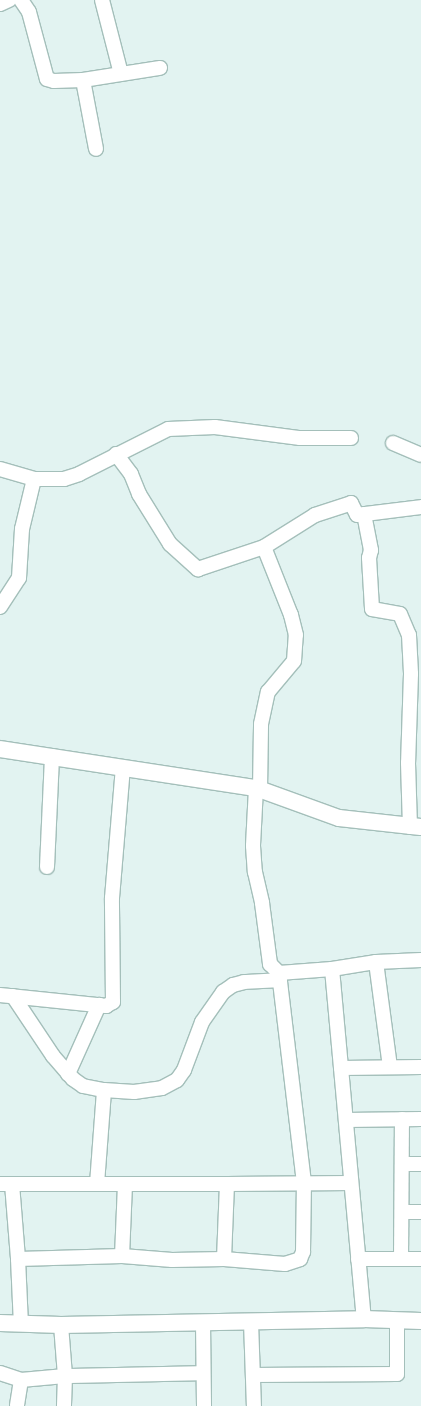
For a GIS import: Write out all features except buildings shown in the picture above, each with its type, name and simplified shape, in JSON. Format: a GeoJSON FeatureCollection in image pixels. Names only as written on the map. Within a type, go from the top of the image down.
{"type":"FeatureCollection","features":[{"type":"Feature","properties":{"kind":"street"},"geometry":{"type":"LineString","coordinates":[[0,4],[9,0]]}},
{"type":"Feature","properties":{"kind":"street"},"geometry":{"type":"LineString","coordinates":[[21,0],[29,12],[48,79],[54,82],[84,80],[160,68]]}},
{"type":"Feature","properties":{"kind":"street"},"geometry":{"type":"LineString","coordinates":[[102,0],[121,74]]}},
{"type":"Feature","properties":{"kind":"street"},"geometry":{"type":"LineString","coordinates":[[84,80],[96,149]]}},
{"type":"Feature","properties":{"kind":"street"},"geometry":{"type":"LineString","coordinates":[[0,469],[34,479],[64,478],[79,474],[168,428],[215,427],[300,438],[352,438]]}},
{"type":"Feature","properties":{"kind":"street"},"geometry":{"type":"LineString","coordinates":[[393,443],[421,455]]}},
{"type":"Feature","properties":{"kind":"street"},"geometry":{"type":"LineString","coordinates":[[116,454],[131,474],[139,494],[170,544],[198,569],[264,547],[315,515],[351,503],[357,515],[421,507]]}},
{"type":"Feature","properties":{"kind":"street"},"geometry":{"type":"LineString","coordinates":[[0,607],[19,578],[22,529],[34,479]]}},
{"type":"Feature","properties":{"kind":"street"},"geometry":{"type":"LineString","coordinates":[[0,749],[258,789],[339,818],[416,827],[408,763],[411,674],[409,635],[400,614],[372,610],[369,558],[371,550],[364,514]]}},
{"type":"Feature","properties":{"kind":"street"},"geometry":{"type":"LineString","coordinates":[[18,1259],[122,1256],[172,1260],[224,1259],[285,1264],[300,1259],[303,1252],[304,1184],[279,976],[270,964],[262,903],[255,872],[253,846],[261,724],[268,692],[294,661],[295,639],[291,615],[264,547]]}},
{"type":"Feature","properties":{"kind":"street"},"geometry":{"type":"LineString","coordinates":[[295,639],[307,626]]}},
{"type":"Feature","properties":{"kind":"street"},"geometry":{"type":"LineString","coordinates":[[47,866],[52,756]]}},
{"type":"Feature","properties":{"kind":"street"},"geometry":{"type":"LineString","coordinates":[[7,996],[99,1005],[110,1005],[112,1002],[112,906],[123,767]]}},
{"type":"Feature","properties":{"kind":"street"},"geometry":{"type":"LineString","coordinates":[[7,996],[68,1074],[83,1086],[104,1090],[134,1092],[162,1088],[177,1080],[184,1070],[202,1022],[223,992],[233,985],[279,976],[376,962],[421,960]]}},
{"type":"Feature","properties":{"kind":"street"},"geometry":{"type":"LineString","coordinates":[[376,962],[390,1067]]}},
{"type":"Feature","properties":{"kind":"street"},"geometry":{"type":"LineString","coordinates":[[332,969],[364,1319]]}},
{"type":"Feature","properties":{"kind":"street"},"geometry":{"type":"LineString","coordinates":[[68,1074],[99,1005]]}},
{"type":"Feature","properties":{"kind":"street"},"geometry":{"type":"LineString","coordinates":[[341,1068],[421,1067]]}},
{"type":"Feature","properties":{"kind":"street"},"geometry":{"type":"LineString","coordinates":[[97,1184],[104,1090]]}},
{"type":"Feature","properties":{"kind":"street"},"geometry":{"type":"LineString","coordinates":[[401,1259],[402,1119]]}},
{"type":"Feature","properties":{"kind":"street"},"geometry":{"type":"LineString","coordinates":[[346,1120],[421,1119]]}},
{"type":"Feature","properties":{"kind":"street"},"geometry":{"type":"LineString","coordinates":[[402,1164],[421,1164]]}},
{"type":"Feature","properties":{"kind":"street"},"geometry":{"type":"LineString","coordinates":[[21,1324],[18,1259],[6,1184],[351,1183]]}},
{"type":"Feature","properties":{"kind":"street"},"geometry":{"type":"LineString","coordinates":[[122,1256],[125,1184]]}},
{"type":"Feature","properties":{"kind":"street"},"geometry":{"type":"LineString","coordinates":[[224,1259],[227,1184]]}},
{"type":"Feature","properties":{"kind":"street"},"geometry":{"type":"LineString","coordinates":[[402,1212],[421,1212]]}},
{"type":"Feature","properties":{"kind":"street"},"geometry":{"type":"LineString","coordinates":[[358,1259],[421,1259]]}},
{"type":"Feature","properties":{"kind":"street"},"geometry":{"type":"LineString","coordinates":[[0,1323],[62,1325],[364,1319],[421,1321]]}},
{"type":"Feature","properties":{"kind":"street"},"geometry":{"type":"LineString","coordinates":[[253,1375],[397,1374],[397,1321]]}},
{"type":"Feature","properties":{"kind":"street"},"geometry":{"type":"LineString","coordinates":[[251,1322],[254,1406]]}},
{"type":"Feature","properties":{"kind":"street"},"geometry":{"type":"LineString","coordinates":[[203,1323],[204,1406]]}},
{"type":"Feature","properties":{"kind":"street"},"geometry":{"type":"LineString","coordinates":[[62,1325],[65,1376],[64,1406]]}},
{"type":"Feature","properties":{"kind":"street"},"geometry":{"type":"LineString","coordinates":[[0,1373],[21,1380],[65,1376],[203,1373]]}},
{"type":"Feature","properties":{"kind":"street"},"geometry":{"type":"LineString","coordinates":[[17,1406],[21,1380]]}}]}
